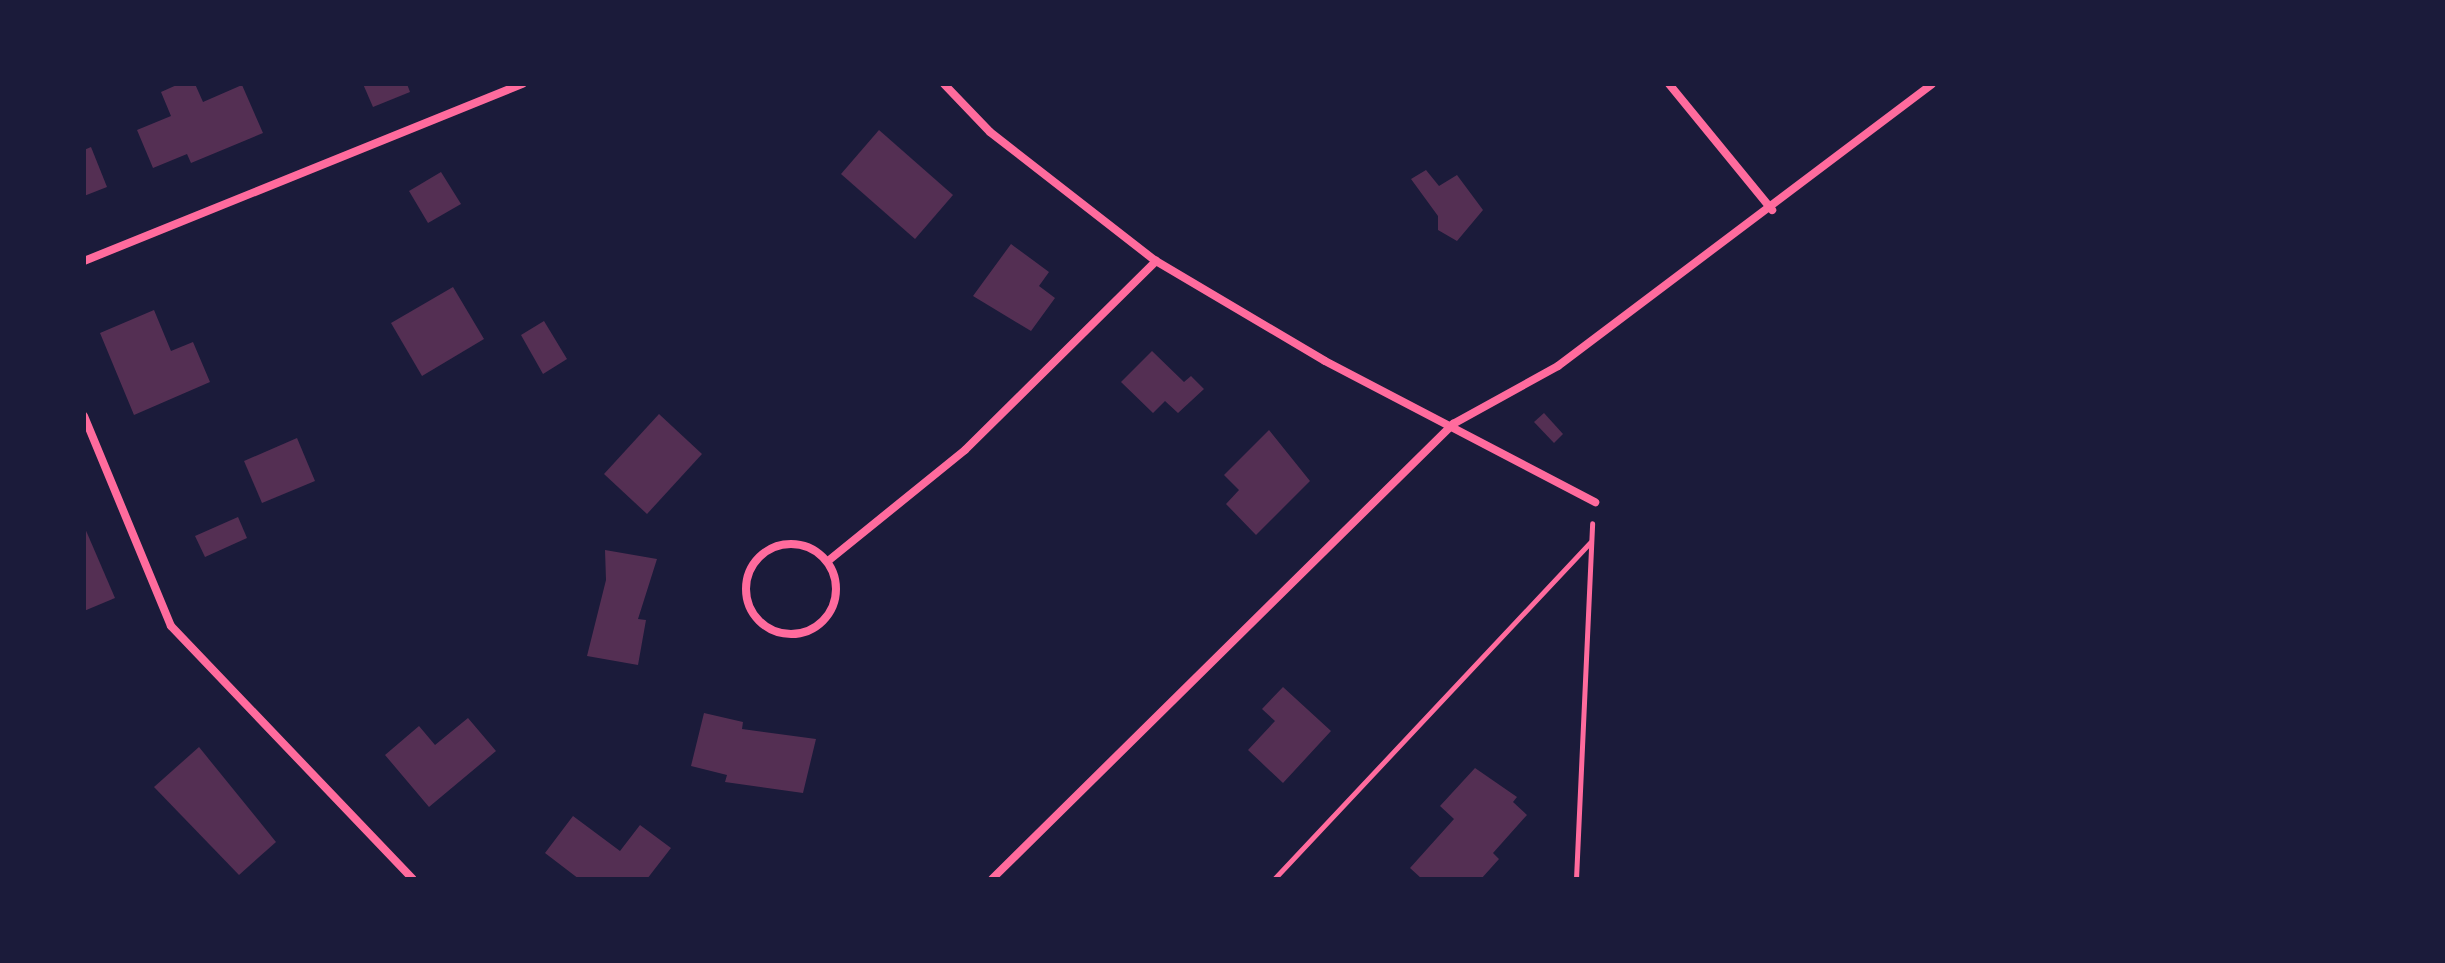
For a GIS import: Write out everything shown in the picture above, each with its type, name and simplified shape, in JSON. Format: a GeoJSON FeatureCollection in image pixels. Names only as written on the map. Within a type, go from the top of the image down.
{"type":"FeatureCollection","features":[{"type":"Feature","properties":{"kind":"street"},"geometry":{"type":"LineString","coordinates":[[84,261],[523,84]]}},
{"type":"Feature","properties":{"kind":"street"},"geometry":{"type":"LineString","coordinates":[[944,84],[990,132],[1156,261],[1325,361],[1453,424],[1595,502]]}},
{"type":"Feature","properties":{"kind":"street"},"geometry":{"type":"LineString","coordinates":[[1669,84],[1772,210]]}},
{"type":"Feature","properties":{"kind":"street"},"geometry":{"type":"LineString","coordinates":[[992,879],[1453,424],[1558,366],[1772,210],[1932,84]]}},
{"type":"Feature","properties":{"kind":"street"},"geometry":{"type":"LineString","coordinates":[[828,561],[977,439],[1156,261]]}},
{"type":"Feature","properties":{"kind":"street"},"geometry":{"type":"LineString","coordinates":[[84,416],[171,626],[413,879]]}},
{"type":"Feature","properties":{"kind":"street"},"geometry":{"type":"LineString","coordinates":[[802,545],[828,561],[836,597],[821,623],[780,633],[751,611],[746,581],[766,551],[802,545]]}},
{"type":"Feature","properties":{"kind":"path"},"geometry":{"type":"LineString","coordinates":[[1576,879],[1590,542],[1595,502]]}},
{"type":"Feature","properties":{"kind":"path"},"geometry":{"type":"LineString","coordinates":[[1274,879],[1590,542]]}},
{"type":"Feature","properties":{"kind":"building"},"geometry":{"type":"Polygon","coordinates":[[[179,84],[195,84],[203,102],[242,85],[263,133],[191,163],[187,154],[153,168],[137,130],[171,116],[161,92],[179,84]]]}},
{"type":"Feature","properties":{"kind":"building"},"geometry":{"type":"Polygon","coordinates":[[[363,84],[407,84],[410,92],[373,107],[363,84]]]}},
{"type":"Feature","properties":{"kind":"building"},"geometry":{"type":"Polygon","coordinates":[[[879,130],[953,195],[915,239],[841,174],[879,130]]]}},
{"type":"Feature","properties":{"kind":"building"},"geometry":{"type":"Polygon","coordinates":[[[91,147],[107,187],[84,196],[84,150],[91,147]]]}},
{"type":"Feature","properties":{"kind":"building"},"geometry":{"type":"Polygon","coordinates":[[[1426,170],[1439,186],[1457,175],[1483,210],[1457,241],[1438,230],[1438,216],[1411,179],[1426,170]]]}},
{"type":"Feature","properties":{"kind":"building"},"geometry":{"type":"Polygon","coordinates":[[[441,172],[461,204],[428,223],[409,191],[441,172]]]}},
{"type":"Feature","properties":{"kind":"building"},"geometry":{"type":"Polygon","coordinates":[[[1011,244],[1049,272],[1039,286],[1055,298],[1031,331],[973,296],[1011,244]]]}},
{"type":"Feature","properties":{"kind":"building"},"geometry":{"type":"Polygon","coordinates":[[[453,287],[484,339],[422,376],[391,323],[453,287]]]}},
{"type":"Feature","properties":{"kind":"building"},"geometry":{"type":"Polygon","coordinates":[[[154,310],[171,351],[193,342],[210,382],[134,415],[100,333],[154,310]]]}},
{"type":"Feature","properties":{"kind":"building"},"geometry":{"type":"Polygon","coordinates":[[[544,321],[567,359],[543,374],[521,335],[544,321]]]}},
{"type":"Feature","properties":{"kind":"building"},"geometry":{"type":"Polygon","coordinates":[[[1152,351],[1184,382],[1191,376],[1204,389],[1178,413],[1165,401],[1153,413],[1121,382],[1152,351]]]}},
{"type":"Feature","properties":{"kind":"building"},"geometry":{"type":"Polygon","coordinates":[[[1544,413],[1563,434],[1554,443],[1534,422],[1544,413]]]}},
{"type":"Feature","properties":{"kind":"building"},"geometry":{"type":"Polygon","coordinates":[[[659,414],[702,454],[647,514],[604,474],[659,414]]]}},
{"type":"Feature","properties":{"kind":"building"},"geometry":{"type":"Polygon","coordinates":[[[1269,430],[1310,481],[1256,535],[1226,504],[1239,490],[1224,475],[1269,430]]]}},
{"type":"Feature","properties":{"kind":"building"},"geometry":{"type":"Polygon","coordinates":[[[297,438],[315,481],[262,503],[244,461],[297,438]]]}},
{"type":"Feature","properties":{"kind":"building"},"geometry":{"type":"Polygon","coordinates":[[[238,517],[247,538],[205,557],[195,536],[238,517]]]}},
{"type":"Feature","properties":{"kind":"building"},"geometry":{"type":"Polygon","coordinates":[[[84,526],[115,598],[84,611],[84,526]]]}},
{"type":"Feature","properties":{"kind":"building"},"geometry":{"type":"Polygon","coordinates":[[[605,550],[657,559],[638,619],[646,620],[638,665],[587,656],[606,580],[605,550]]]}},
{"type":"Feature","properties":{"kind":"building"},"geometry":{"type":"Polygon","coordinates":[[[1283,687],[1331,731],[1283,783],[1248,750],[1275,721],[1262,709],[1283,687]]]}},
{"type":"Feature","properties":{"kind":"building"},"geometry":{"type":"Polygon","coordinates":[[[704,713],[743,722],[742,729],[816,739],[803,793],[725,782],[727,775],[691,766],[704,713]]]}},
{"type":"Feature","properties":{"kind":"building"},"geometry":{"type":"Polygon","coordinates":[[[468,718],[496,751],[429,807],[385,755],[419,726],[435,745],[468,718]]]}},
{"type":"Feature","properties":{"kind":"building"},"geometry":{"type":"Polygon","coordinates":[[[199,747],[276,842],[239,875],[154,787],[199,747]]]}},
{"type":"Feature","properties":{"kind":"building"},"geometry":{"type":"Polygon","coordinates":[[[1475,768],[1517,797],[1513,802],[1527,815],[1493,853],[1499,859],[1481,879],[1422,879],[1410,868],[1454,819],[1440,806],[1475,768]]]}},
{"type":"Feature","properties":{"kind":"building"},"geometry":{"type":"Polygon","coordinates":[[[573,816],[620,851],[640,825],[671,848],[647,879],[579,879],[545,853],[573,816]]]}}]}
